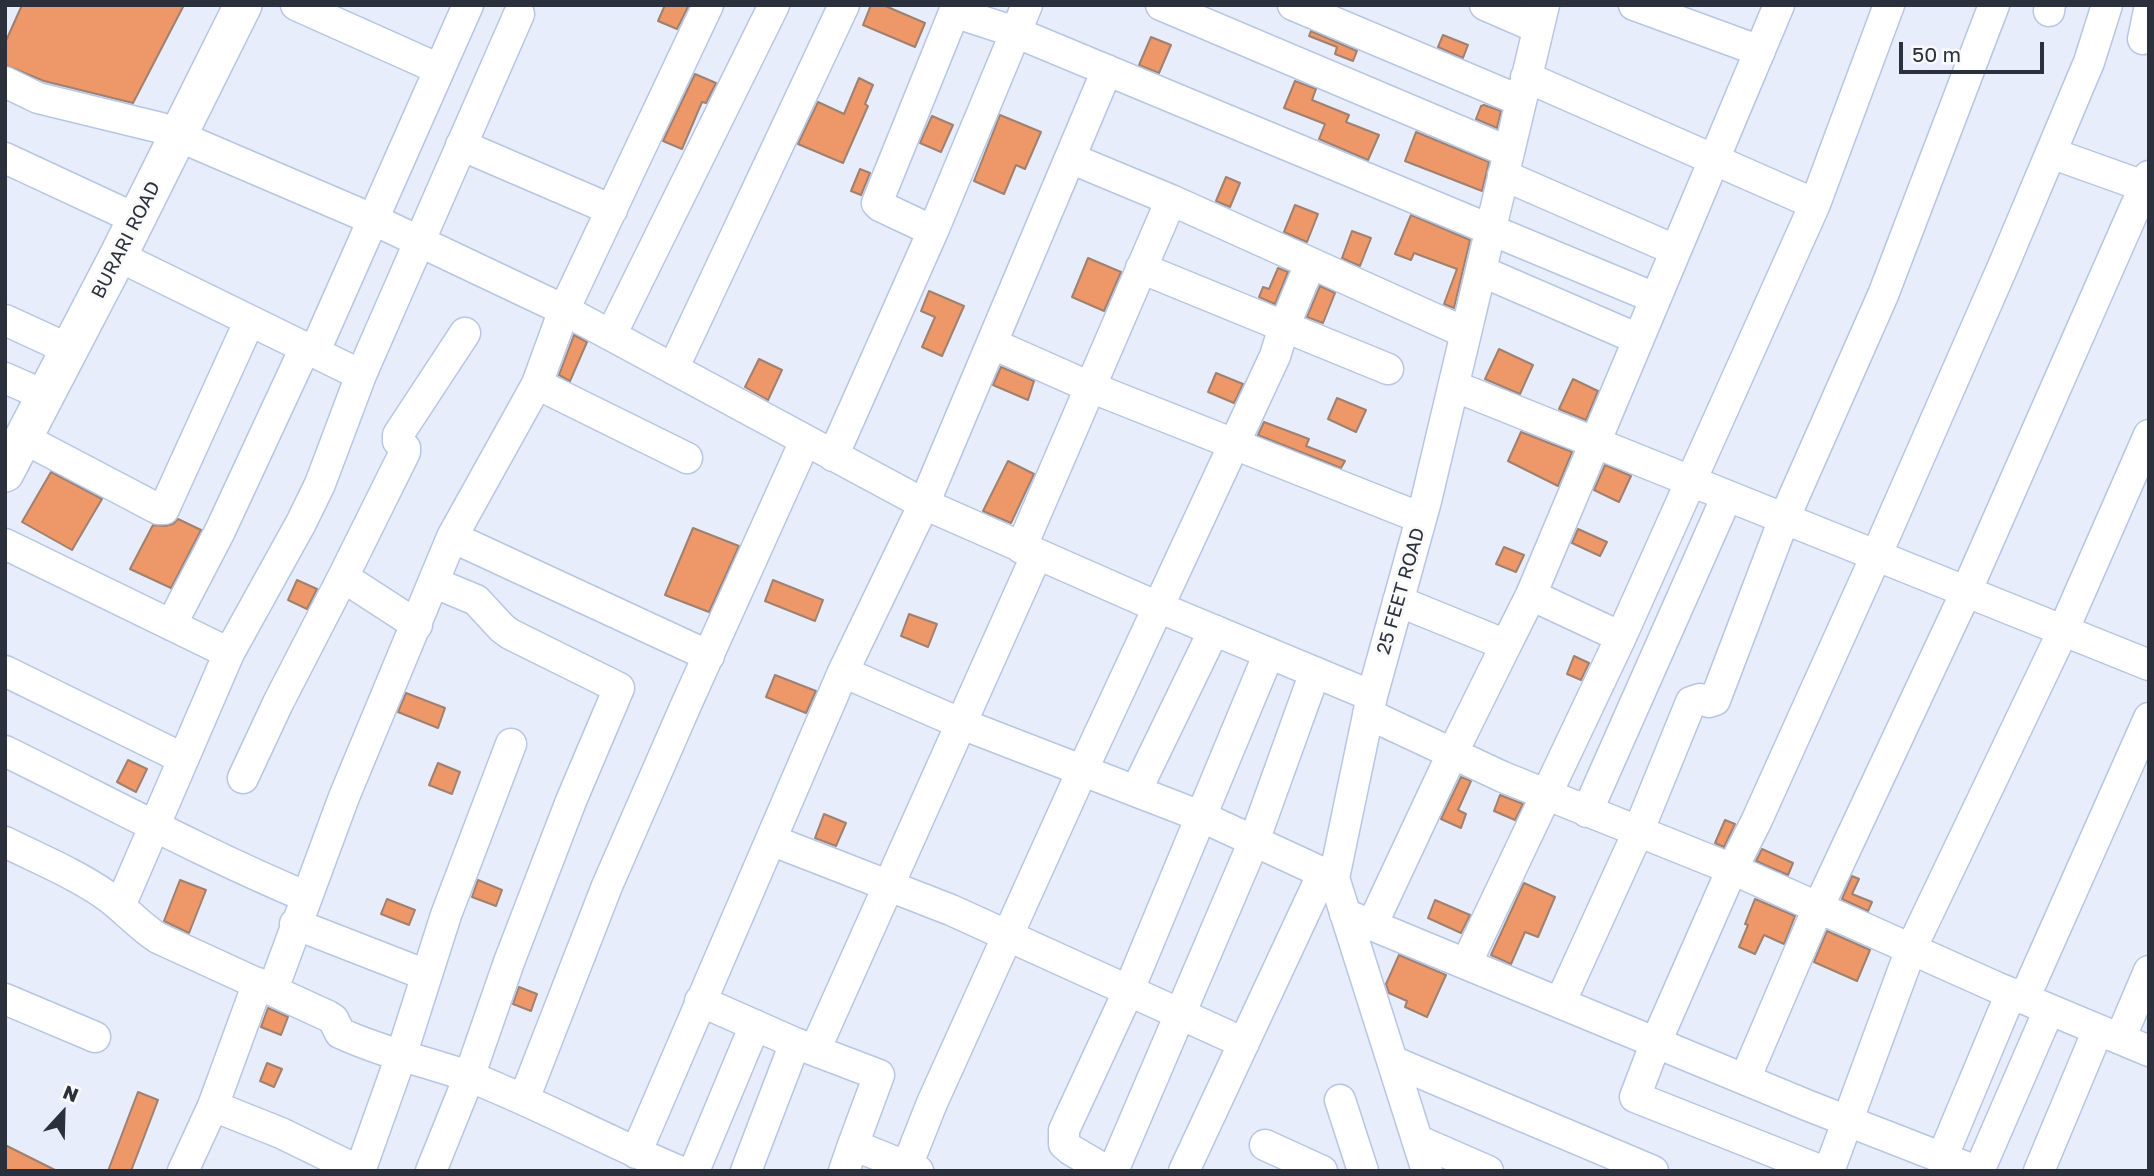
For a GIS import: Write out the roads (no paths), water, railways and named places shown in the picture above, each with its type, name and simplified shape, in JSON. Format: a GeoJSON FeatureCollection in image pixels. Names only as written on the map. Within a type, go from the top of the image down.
{"type":"FeatureCollection","features":[{"type":"Feature","properties":{"kind":"main road","name":"BURARI ROAD"},"geometry":{"type":"LineString","coordinates":[[14,437],[118,256],[223,5]]}},
{"type":"Feature","properties":{"kind":"main road","name":"BURARI ROAD"},"geometry":{"type":"LineString","coordinates":[[5,473],[14,437],[18,383],[53,342],[119,211],[170,132],[243,5]]}},
{"type":"Feature","properties":{"kind":"street"},"geometry":{"type":"LineString","coordinates":[[296,5],[439,69]]}},
{"type":"Feature","properties":{"kind":"street"},"geometry":{"type":"LineString","coordinates":[[171,625],[309,351],[372,219],[468,5]]}},
{"type":"Feature","properties":{"kind":"street"},"geometry":{"type":"LineString","coordinates":[[183,1171],[307,897],[344,797],[452,537],[537,384],[564,310],[708,5]]}},
{"type":"Feature","properties":{"kind":"street"},"geometry":{"type":"LineString","coordinates":[[611,335],[774,5]]}},
{"type":"Feature","properties":{"kind":"street"},"geometry":{"type":"LineString","coordinates":[[673,369],[844,5]]}},
{"type":"Feature","properties":{"kind":"street"},"geometry":{"type":"LineString","coordinates":[[833,456],[933,231],[1027,5]]}},
{"type":"Feature","properties":{"kind":"street"},"geometry":{"type":"LineString","coordinates":[[1161,5],[1506,163],[1675,250]]}},
{"type":"Feature","properties":{"kind":"street"},"geometry":{"type":"LineString","coordinates":[[1293,5],[1714,159],[1815,204]]}},
{"type":"Feature","properties":{"kind":"street"},"geometry":{"type":"LineString","coordinates":[[1485,5],[1541,17]]}},
{"type":"Feature","properties":{"kind":"street"},"geometry":{"type":"LineString","coordinates":[[1634,5],[1760,51]]}},
{"type":"Feature","properties":{"kind":"street"},"geometry":{"type":"LineString","coordinates":[[1372,925],[1452,754],[1531,595],[1779,5]]}},
{"type":"Feature","properties":{"kind":"street"},"geometry":{"type":"LineString","coordinates":[[1466,964],[1621,637],[1815,204],[1889,5]]}},
{"type":"Feature","properties":{"kind":"street"},"geometry":{"type":"LineString","coordinates":[[1560,1003],[1638,832],[1691,702],[1700,699],[1709,702],[1715,700],[1784,519],[1883,295],[1994,5]]}},
{"type":"Feature","properties":{"kind":"street"},"geometry":{"type":"LineString","coordinates":[[1822,1171],[1635,1097],[1656,1042],[1732,869],[1756,822],[1876,556],[2051,153],[2088,62],[2107,5]]}},
{"type":"Feature","properties":{"kind":"street"},"geometry":{"type":"LineString","coordinates":[[933,231],[880,206],[877,202],[956,9],[1655,298]]}},
{"type":"Feature","properties":{"kind":"street"},"geometry":{"type":"LineString","coordinates":[[120,905],[229,653],[320,484],[360,375],[519,14]]}},
{"type":"Feature","properties":{"kind":"street","name":"25 FEET ROAD"},"geometry":{"type":"LineString","coordinates":[[1427,1171],[1345,914],[1329,876],[1370,705],[1454,386],[1541,17]]}},
{"type":"Feature","properties":{"kind":"street"},"geometry":{"type":"LineString","coordinates":[[636,1153],[843,672],[924,504],[1107,70]]}},
{"type":"Feature","properties":{"kind":"street"},"geometry":{"type":"LineString","coordinates":[[5,82],[37,97],[170,132],[372,219],[564,310],[924,504],[1315,673],[1452,754],[1546,795],[1732,869],[2028,1001],[2149,1051]]}},
{"type":"Feature","properties":{"kind":"street"},"geometry":{"type":"LineString","coordinates":[[461,145],[612,209]]}},
{"type":"Feature","properties":{"kind":"street"},"geometry":{"type":"LineString","coordinates":[[1745,1079],[1818,908],[1966,592],[2147,183],[2051,153]]}},
{"type":"Feature","properties":{"kind":"street"},"geometry":{"type":"LineString","coordinates":[[5,158],[119,211]]}},
{"type":"Feature","properties":{"kind":"street"},"geometry":{"type":"LineString","coordinates":[[1070,158],[1171,200],[1466,333]]}},
{"type":"Feature","properties":{"kind":"street"},"geometry":{"type":"LineString","coordinates":[[746,1171],[805,1046],[888,885],[962,724],[1090,387],[1171,200]]}},
{"type":"Feature","properties":{"kind":"street"},"geometry":{"type":"LineString","coordinates":[[118,256],[360,375]]}},
{"type":"Feature","properties":{"kind":"street"},"geometry":{"type":"LineString","coordinates":[[700,1001],[878,1075],[849,1158],[913,1168],[932,1103],[1083,769],[1275,356],[1310,264]]}},
{"type":"Feature","properties":{"kind":"street"},"geometry":{"type":"LineString","coordinates":[[1141,268],[1388,369]]}},
{"type":"Feature","properties":{"kind":"street"},"geometry":{"type":"LineString","coordinates":[[1481,271],[1638,339]]}},
{"type":"Feature","properties":{"kind":"street"},"geometry":{"type":"LineString","coordinates":[[5,320],[53,342]]}},
{"type":"Feature","properties":{"kind":"street"},"geometry":{"type":"LineString","coordinates":[[14,437],[158,509],[164,509],[249,322]]}},
{"type":"Feature","properties":{"kind":"street"},"geometry":{"type":"LineString","coordinates":[[243,778],[405,452],[398,435],[466,333]]}},
{"type":"Feature","properties":{"kind":"street"},"geometry":{"type":"LineString","coordinates":[[993,344],[1090,387],[1421,518]]}},
{"type":"Feature","properties":{"kind":"street"},"geometry":{"type":"LineString","coordinates":[[537,384],[687,458]]}},
{"type":"Feature","properties":{"kind":"street"},"geometry":{"type":"LineString","coordinates":[[1454,386],[2149,665]]}},
{"type":"Feature","properties":{"kind":"street"},"geometry":{"type":"LineString","coordinates":[[1829,1171],[1911,949],[2063,631],[2149,435]]}},
{"type":"Feature","properties":{"kind":"street"},"geometry":{"type":"LineString","coordinates":[[524,1099],[607,886],[806,441]]}},
{"type":"Feature","properties":{"kind":"street"},"geometry":{"type":"LineString","coordinates":[[1587,811],[1727,496]]}},
{"type":"Feature","properties":{"kind":"street"},"geometry":{"type":"LineString","coordinates":[[452,537],[709,656]]}},
{"type":"Feature","properties":{"kind":"street"},"geometry":{"type":"LineString","coordinates":[[5,544],[229,653]]}},
{"type":"Feature","properties":{"kind":"street"},"geometry":{"type":"LineString","coordinates":[[343,577],[417,625]]}},
{"type":"Feature","properties":{"kind":"street"},"geometry":{"type":"LineString","coordinates":[[431,1171],[561,825],[619,688],[510,634],[476,600],[435,583]]}},
{"type":"Feature","properties":{"kind":"street"},"geometry":{"type":"LineString","coordinates":[[1531,595],[1621,637]]}},
{"type":"Feature","properties":{"kind":"street"},"geometry":{"type":"LineString","coordinates":[[1398,601],[1506,645]]}},
{"type":"Feature","properties":{"kind":"street"},"geometry":{"type":"LineString","coordinates":[[1136,791],[1214,631]]}},
{"type":"Feature","properties":{"kind":"street"},"geometry":{"type":"LineString","coordinates":[[1088,1166],[1064,1144],[1063,1130],[1128,992],[1269,653]]}},
{"type":"Feature","properties":{"kind":"street"},"geometry":{"type":"LineString","coordinates":[[5,671],[182,758]]}},
{"type":"Feature","properties":{"kind":"street"},"geometry":{"type":"LineString","coordinates":[[843,672],[962,724],[1200,816],[1329,876],[1244,1043],[1184,1171]]}},
{"type":"Feature","properties":{"kind":"street"},"geometry":{"type":"LineString","coordinates":[[1113,1171],[1254,841],[1315,673]]}},
{"type":"Feature","properties":{"kind":"street"},"geometry":{"type":"LineString","coordinates":[[1964,1167],[2028,1001],[2149,718]]}},
{"type":"Feature","properties":{"kind":"street"},"geometry":{"type":"LineString","coordinates":[[213,1106],[281,1133],[359,1171],[401,1056],[446,915],[511,744]]}},
{"type":"Feature","properties":{"kind":"street"},"geometry":{"type":"LineString","coordinates":[[5,751],[212,855],[307,897]]}},
{"type":"Feature","properties":{"kind":"street"},"geometry":{"type":"LineString","coordinates":[[771,840],[951,910],[1244,1043]]}},
{"type":"Feature","properties":{"kind":"street"},"geometry":{"type":"LineString","coordinates":[[5,842],[94,887],[120,905],[158,938],[333,1019],[340,1033],[524,1099],[679,1171]]}},
{"type":"Feature","properties":{"kind":"street"},"geometry":{"type":"LineString","coordinates":[[1345,914],[1964,1167]]}},
{"type":"Feature","properties":{"kind":"street"},"geometry":{"type":"LineString","coordinates":[[295,924],[426,975]]}},
{"type":"Feature","properties":{"kind":"street"},"geometry":{"type":"LineString","coordinates":[[2039,1171],[2109,1035],[2149,971]]}},
{"type":"Feature","properties":{"kind":"street"},"geometry":{"type":"LineString","coordinates":[[5,999],[95,1037]]}},
{"type":"Feature","properties":{"kind":"street"},"geometry":{"type":"LineString","coordinates":[[1964,1167],[2028,1001]]}},
{"type":"Feature","properties":{"kind":"street"},"geometry":{"type":"LineString","coordinates":[[694,1171],[755,1025]]}},
{"type":"Feature","properties":{"kind":"street"},"geometry":{"type":"LineString","coordinates":[[1392,1061],[1653,1171]]}},
{"type":"Feature","properties":{"kind":"street"},"geometry":{"type":"LineString","coordinates":[[1340,1100],[1363,1171]]}},
{"type":"Feature","properties":{"kind":"street"},"geometry":{"type":"LineString","coordinates":[[1417,1140],[1488,1171]]}},
{"type":"Feature","properties":{"kind":"street"},"geometry":{"type":"LineString","coordinates":[[1265,1146],[1322,1171]]}}]}
